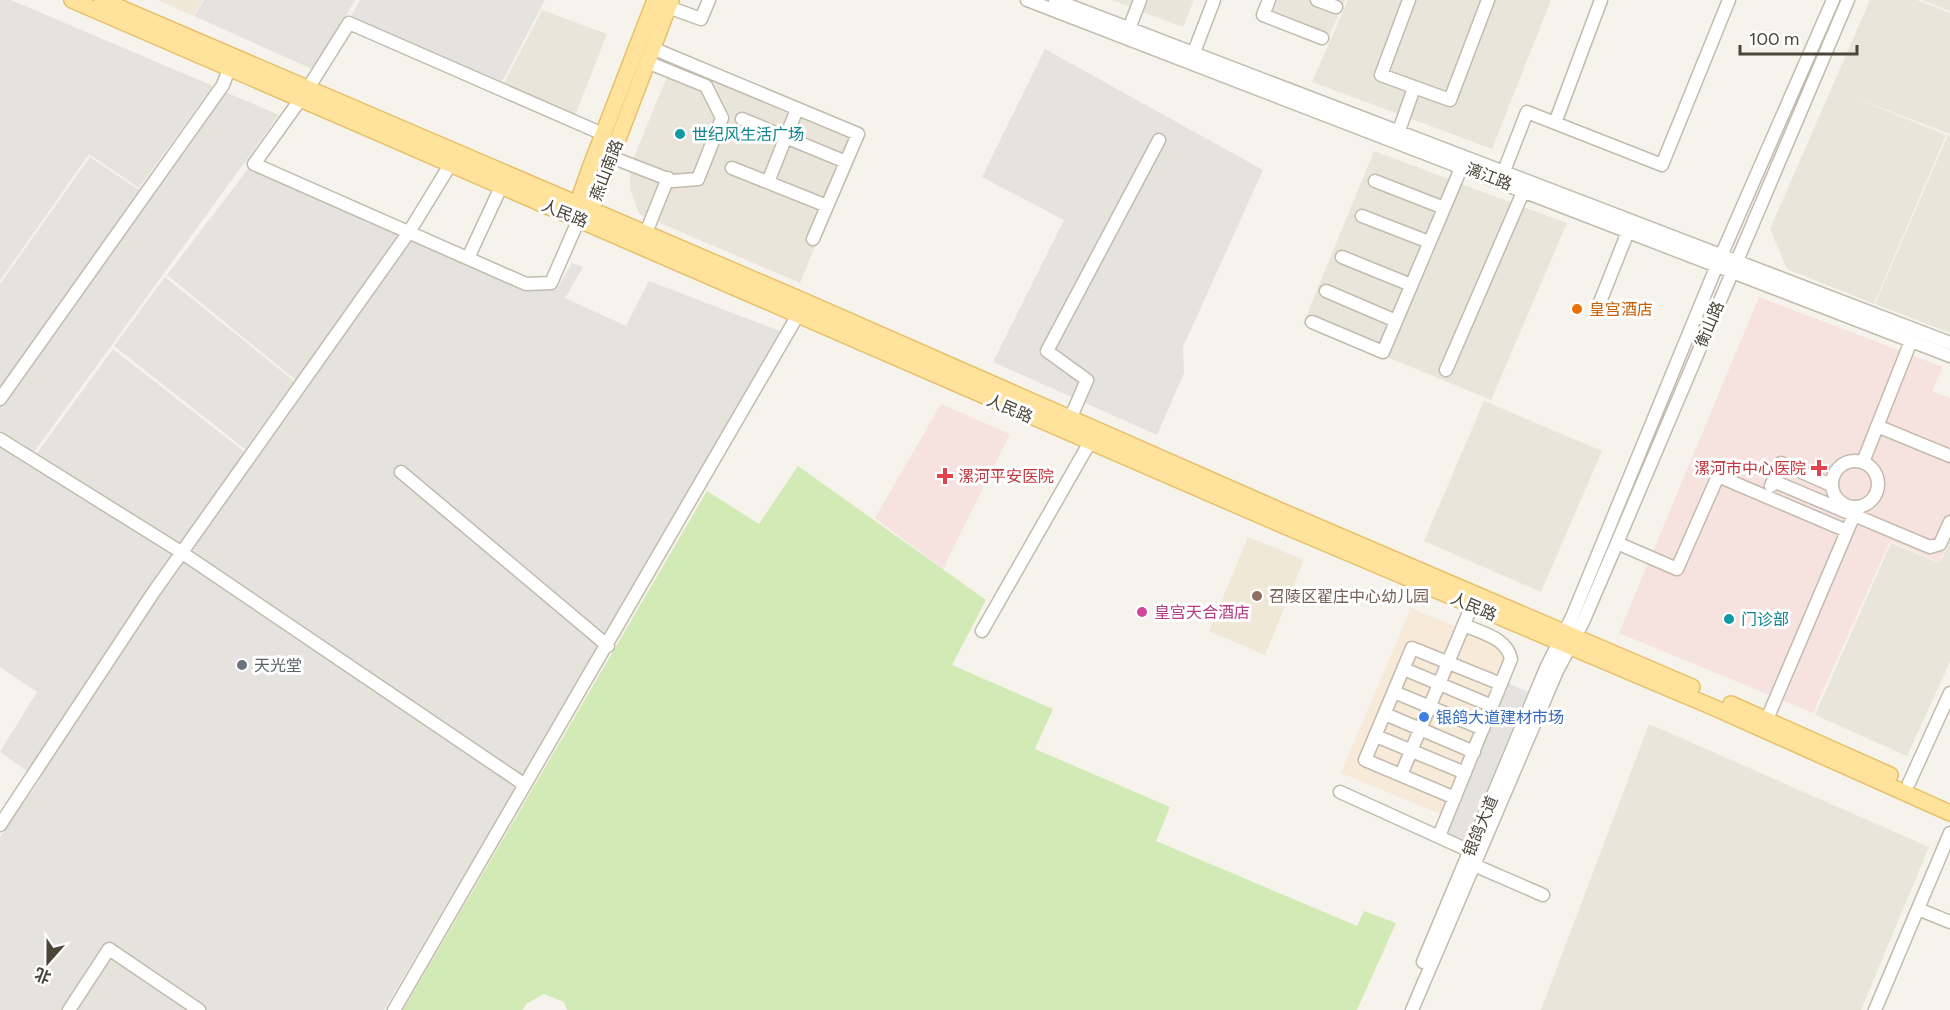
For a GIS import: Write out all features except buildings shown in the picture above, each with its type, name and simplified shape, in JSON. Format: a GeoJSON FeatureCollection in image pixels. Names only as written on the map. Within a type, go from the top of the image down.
{"type":"FeatureCollection","features":[{"type":"Feature","properties":{"kind":"main road","name":"人民路"},"geometry":{"type":"LineString","coordinates":[[72,0],[229,69],[304,95],[806,302],[1567,640],[1907,788],[1950,801]]}},
{"type":"Feature","properties":{"kind":"main road","name":"人民路"},"geometry":{"type":"LineString","coordinates":[[102,0],[450,165],[501,187],[583,211],[798,316],[1472,605],[1567,640]]}},
{"type":"Feature","properties":{"kind":"main road","name":"燕山南路"},"geometry":{"type":"LineString","coordinates":[[583,211],[611,157],[650,55],[662,6]]}},
{"type":"Feature","properties":{"kind":"main road","name":"燕山南路"},"geometry":{"type":"LineString","coordinates":[[583,211],[603,134],[662,6]]}},
{"type":"Feature","properties":{"kind":"main road","name":"人民路"},"geometry":{"type":"LineString","coordinates":[[1697,695],[1767,719],[1907,788],[1950,813]]}},
{"type":"Feature","properties":{"kind":"street"},"geometry":{"type":"LineString","coordinates":[[662,6],[701,20],[709,0]]}},
{"type":"Feature","properties":{"kind":"street","name":"漓江路"},"geometry":{"type":"LineString","coordinates":[[1027,0],[1063,4],[1129,29],[1192,58]]}},
{"type":"Feature","properties":{"kind":"street"},"geometry":{"type":"LineString","coordinates":[[1129,29],[1140,0]]}},
{"type":"Feature","properties":{"kind":"street"},"geometry":{"type":"LineString","coordinates":[[1192,58],[1214,0]]}},
{"type":"Feature","properties":{"kind":"street"},"geometry":{"type":"LineString","coordinates":[[1269,0],[1263,15],[1322,38]]}},
{"type":"Feature","properties":{"kind":"street"},"geometry":{"type":"LineString","coordinates":[[1317,0],[1336,7]]}},
{"type":"Feature","properties":{"kind":"street"},"geometry":{"type":"LineString","coordinates":[[1409,0],[1381,75],[1450,100],[1488,0]]}},
{"type":"Feature","properties":{"kind":"street"},"geometry":{"type":"LineString","coordinates":[[1554,123],[1601,0]]}},
{"type":"Feature","properties":{"kind":"street"},"geometry":{"type":"LineString","coordinates":[[1504,171],[1527,112],[1662,165],[1730,0]]}},
{"type":"Feature","properties":{"kind":"street","name":"衡山路"},"geometry":{"type":"LineString","coordinates":[[1567,640],[1720,260],[1833,0]]}},
{"type":"Feature","properties":{"kind":"street","name":"衡山路"},"geometry":{"type":"LineString","coordinates":[[1567,640],[1617,543],[1848,0]]}},
{"type":"Feature","properties":{"kind":"street","name":"漓江路"},"geometry":{"type":"LineString","coordinates":[[1063,4],[1192,58],[1398,136],[1504,171],[1950,356]]}},
{"type":"Feature","properties":{"kind":"street"},"geometry":{"type":"LineString","coordinates":[[583,211],[551,283],[526,284],[254,164],[304,95],[349,23],[603,134]]}},
{"type":"Feature","properties":{"kind":"street"},"geometry":{"type":"LineString","coordinates":[[650,55],[858,134],[813,239]]}},
{"type":"Feature","properties":{"kind":"street"},"geometry":{"type":"LineString","coordinates":[[611,157],[673,181],[698,178],[722,118],[706,86],[650,55]]}},
{"type":"Feature","properties":{"kind":"street"},"geometry":{"type":"LineString","coordinates":[[0,399],[223,85],[229,69]]}},
{"type":"Feature","properties":{"kind":"street"},"geometry":{"type":"LineString","coordinates":[[1398,136],[1414,87]]}},
{"type":"Feature","properties":{"kind":"street"},"geometry":{"type":"LineString","coordinates":[[768,182],[797,109]]}},
{"type":"Feature","properties":{"kind":"street"},"geometry":{"type":"LineString","coordinates":[[742,119],[846,162]]}},
{"type":"Feature","properties":{"kind":"street","name":"漓江路"},"geometry":{"type":"LineString","coordinates":[[1398,136],[1462,166],[1524,190],[1631,225]]}},
{"type":"Feature","properties":{"kind":"street"},"geometry":{"type":"LineString","coordinates":[[1070,419],[1087,380],[1047,351],[1159,140]]}},
{"type":"Feature","properties":{"kind":"street"},"geometry":{"type":"LineString","coordinates":[[0,825],[181,552],[409,232],[450,165]]}},
{"type":"Feature","properties":{"kind":"street"},"geometry":{"type":"LineString","coordinates":[[1312,322],[1383,352],[1462,166]]}},
{"type":"Feature","properties":{"kind":"street"},"geometry":{"type":"LineString","coordinates":[[732,168],[827,206]]}},
{"type":"Feature","properties":{"kind":"street"},"geometry":{"type":"LineString","coordinates":[[645,235],[668,178]]}},
{"type":"Feature","properties":{"kind":"street"},"geometry":{"type":"LineString","coordinates":[[1375,181],[1444,208]]}},
{"type":"Feature","properties":{"kind":"street"},"geometry":{"type":"LineString","coordinates":[[468,258],[501,187]]}},
{"type":"Feature","properties":{"kind":"street"},"geometry":{"type":"LineString","coordinates":[[1446,370],[1524,190]]}},
{"type":"Feature","properties":{"kind":"street"},"geometry":{"type":"LineString","coordinates":[[1362,216],[1429,242]]}},
{"type":"Feature","properties":{"kind":"street"},"geometry":{"type":"LineString","coordinates":[[1598,306],[1631,225]]}},
{"type":"Feature","properties":{"kind":"street"},"geometry":{"type":"LineString","coordinates":[[1342,257],[1411,285]]}},
{"type":"Feature","properties":{"kind":"street","name":"漓江路"},"geometry":{"type":"LineString","coordinates":[[1734,266],[1950,343]]}},
{"type":"Feature","properties":{"kind":"street"},"geometry":{"type":"LineString","coordinates":[[1326,291],[1396,321]]}},
{"type":"Feature","properties":{"kind":"street"},"geometry":{"type":"LineString","coordinates":[[394,1010],[608,646],[806,302]]}},
{"type":"Feature","properties":{"kind":"street"},"geometry":{"type":"LineString","coordinates":[[1863,462],[1911,341]]}},
{"type":"Feature","properties":{"kind":"street"},"geometry":{"type":"LineString","coordinates":[[1877,426],[1950,456]]}},
{"type":"Feature","properties":{"kind":"street"},"geometry":{"type":"LineString","coordinates":[[0,439],[181,552],[525,784]]}},
{"type":"Feature","properties":{"kind":"street"},"geometry":{"type":"LineString","coordinates":[[982,631],[1090,442]]}},
{"type":"Feature","properties":{"kind":"street"},"geometry":{"type":"LineString","coordinates":[[1767,719],[1855,511],[1871,501],[1878,488],[1875,472],[1863,462],[1848,462],[1836,470],[1831,485],[1842,504],[1855,511],[1930,547],[1940,544],[1950,522]]}},
{"type":"Feature","properties":{"kind":"street"},"geometry":{"type":"LineString","coordinates":[[1767,496],[1781,463],[1831,485]]}},
{"type":"Feature","properties":{"kind":"street"},"geometry":{"type":"LineString","coordinates":[[400,472],[608,646]]}},
{"type":"Feature","properties":{"kind":"street"},"geometry":{"type":"LineString","coordinates":[[1617,543],[1677,569],[1718,476],[1847,531]]}},
{"type":"Feature","properties":{"kind":"street"},"geometry":{"type":"LineString","coordinates":[[1773,481],[1855,511]]}},
{"type":"Feature","properties":{"kind":"street"},"geometry":{"type":"LineString","coordinates":[[1401,775],[1472,605]]}},
{"type":"Feature","properties":{"kind":"street"},"geometry":{"type":"LineString","coordinates":[[1439,837],[1511,659],[1509,649],[1503,643],[1464,625]]}},
{"type":"Feature","properties":{"kind":"street","name":"银鸽大道"},"geometry":{"type":"LineString","coordinates":[[1403,1010],[1567,640]]}},
{"type":"Feature","properties":{"kind":"street"},"geometry":{"type":"LineString","coordinates":[[1455,798],[1365,760],[1412,648],[1501,684]]}},
{"type":"Feature","properties":{"kind":"street"},"geometry":{"type":"LineString","coordinates":[[1404,669],[1492,706]]}},
{"type":"Feature","properties":{"kind":"street"},"geometry":{"type":"LineString","coordinates":[[1394,692],[1483,729]]}},
{"type":"Feature","properties":{"kind":"street"},"geometry":{"type":"LineString","coordinates":[[1907,788],[1950,693]]}},
{"type":"Feature","properties":{"kind":"street"},"geometry":{"type":"LineString","coordinates":[[1385,714],[1473,752]]}},
{"type":"Feature","properties":{"kind":"street"},"geometry":{"type":"LineString","coordinates":[[1376,736],[1465,773]]}},
{"type":"Feature","properties":{"kind":"street"},"geometry":{"type":"LineString","coordinates":[[1340,792],[1439,837],[1470,859],[1543,895]]}},
{"type":"Feature","properties":{"kind":"street"},"geometry":{"type":"LineString","coordinates":[[1875,1010],[1950,833]]}},
{"type":"Feature","properties":{"kind":"street","name":"银鸽大道"},"geometry":{"type":"LineString","coordinates":[[1412,1010],[1470,859]]}},
{"type":"Feature","properties":{"kind":"street"},"geometry":{"type":"LineString","coordinates":[[1918,909],[1950,922]]}},
{"type":"Feature","properties":{"kind":"street"},"geometry":{"type":"LineString","coordinates":[[69,1010],[109,949],[199,1010]]}},
{"type":"Feature","properties":{"kind":"shaded area"},"geometry":{"type":"Polygon","coordinates":[[[0,0],[11,0],[213,86],[139,188],[89,154],[0,281],[0,0]]]}},
{"type":"Feature","properties":{"kind":"shaded area"},"geometry":{"type":"Polygon","coordinates":[[[158,0],[203,0],[193,16],[158,0]]]}},
{"type":"Feature","properties":{"kind":"shaded area"},"geometry":{"type":"Polygon","coordinates":[[[204,0],[355,0],[314,70],[194,16],[204,0]]]}},
{"type":"Feature","properties":{"kind":"shaded area"},"geometry":{"type":"Polygon","coordinates":[[[360,0],[545,0],[502,82],[351,16],[360,0]]]}},
{"type":"Feature","properties":{"kind":"shaded area"},"geometry":{"type":"Polygon","coordinates":[[[1112,0],[1194,0],[1183,27],[1112,0]]]}},
{"type":"Feature","properties":{"kind":"shaded area"},"geometry":{"type":"Polygon","coordinates":[[[1275,0],[1345,0],[1329,36],[1269,14],[1275,0]]]}},
{"type":"Feature","properties":{"kind":"shaded area"},"geometry":{"type":"Polygon","coordinates":[[[1348,0],[1551,0],[1492,149],[1312,82],[1348,0]]]}},
{"type":"Feature","properties":{"kind":"shaded area"},"geometry":{"type":"Polygon","coordinates":[[[1870,0],[1917,0],[1950,13],[1950,134],[1850,96],[1946,135],[1874,304],[1787,269],[1770,229],[1870,0]]]}},
{"type":"Feature","properties":{"kind":"shaded area"},"geometry":{"type":"Polygon","coordinates":[[[1922,0],[1950,0],[1950,11],[1922,0]]]}},
{"type":"Feature","properties":{"kind":"shaded area"},"geometry":{"type":"Polygon","coordinates":[[[542,10],[607,34],[574,118],[503,85],[542,10]]]}},
{"type":"Feature","properties":{"kind":"shaded area"},"geometry":{"type":"Polygon","coordinates":[[[1045,49],[1263,170],[1183,347],[1184,373],[1157,435],[993,362],[1064,220],[982,177],[1045,49]]]}},
{"type":"Feature","properties":{"kind":"shaded area"},"geometry":{"type":"Polygon","coordinates":[[[677,52],[863,131],[800,283],[639,214],[630,189],[630,167],[677,52]]]}},
{"type":"Feature","properties":{"kind":"shaded area"},"geometry":{"type":"Polygon","coordinates":[[[214,87],[279,115],[34,452],[0,430],[0,284],[90,157],[139,190],[214,87]]]}},
{"type":"Feature","properties":{"kind":"shaded area"},"geometry":{"type":"Polygon","coordinates":[[[1948,135],[1950,136],[1950,333],[1875,304],[1948,135]]]}},
{"type":"Feature","properties":{"kind":"shaded area"},"geometry":{"type":"Polygon","coordinates":[[[1374,151],[1459,183],[1384,360],[1303,324],[1374,151]]]}},
{"type":"Feature","properties":{"kind":"shaded area"},"geometry":{"type":"Polygon","coordinates":[[[248,169],[523,290],[556,290],[572,263],[583,267],[565,298],[626,326],[649,281],[780,331],[600,645],[384,1010],[0,1010],[0,837],[40,780],[0,752],[37,692],[0,667],[0,437],[34,457],[113,349],[251,457],[303,386],[167,275],[248,169]]]}},
{"type":"Feature","properties":{"kind":"shaded area"},"geometry":{"type":"Polygon","coordinates":[[[1461,184],[1567,223],[1491,400],[1387,357],[1461,184]]]}},
{"type":"Feature","properties":{"kind":"shaded area"},"geometry":{"type":"Polygon","coordinates":[[[165,277],[294,381],[245,449],[114,346],[165,277]]]}},
{"type":"Feature","properties":{"kind":"shaded area","name":"漯河市中心医院"},"geometry":{"type":"Polygon","coordinates":[[[1759,297],[1943,367],[1932,391],[1950,398],[1950,538],[1940,562],[1890,541],[1813,713],[1619,633],[1759,297]]]}},
{"type":"Feature","properties":{"kind":"shaded area"},"geometry":{"type":"Polygon","coordinates":[[[1484,401],[1602,451],[1541,592],[1424,541],[1484,401]]]}},
{"type":"Feature","properties":{"kind":"shaded area","name":"漯河平安医院"},"geometry":{"type":"Polygon","coordinates":[[[941,404],[1010,434],[943,569],[875,518],[941,404]]]}},
{"type":"Feature","properties":{"kind":"shaded area","name":"召陵区翟庄中心幼儿园"},"geometry":{"type":"Polygon","coordinates":[[[1248,537],[1304,560],[1265,655],[1209,631],[1248,537]]]}},
{"type":"Feature","properties":{"kind":"shaded area"},"geometry":{"type":"Polygon","coordinates":[[[1950,541],[1950,662],[1907,756],[1815,715],[1891,543],[1940,563],[1950,541]]]}},
{"type":"Feature","properties":{"kind":"shaded area","name":"银鸽大道建材市场"},"geometry":{"type":"Polygon","coordinates":[[[1411,608],[1500,645],[1505,653],[1505,662],[1443,815],[1341,773],[1411,608]]]}},
{"type":"Feature","properties":{"kind":"shaded area"},"geometry":{"type":"Polygon","coordinates":[[[1508,683],[1528,692],[1465,842],[1444,833],[1508,683]]]}},
{"type":"Feature","properties":{"kind":"shaded area"},"geometry":{"type":"Polygon","coordinates":[[[1649,724],[1929,847],[1861,1010],[1541,1010],[1649,724]]]}},
{"type":"Feature","properties":{"kind":"green space"},"geometry":{"type":"Polygon","coordinates":[[[798,466],[986,600],[952,665],[1053,709],[1035,749],[1170,807],[1156,841],[1357,926],[1364,911],[1396,923],[1357,1010],[567,1010],[564,1002],[544,994],[526,1004],[523,1010],[403,1010],[707,491],[759,524],[798,466]]]}},
{"type":"Feature","properties":{"kind":"place","name":"世纪风生活广场"},"geometry":{"type":"Point","coordinates":[680,134]}},
{"type":"Feature","properties":{"kind":"place","name":"皇宫酒店"},"geometry":{"type":"Point","coordinates":[1577,309]}},
{"type":"Feature","properties":{"kind":"place","name":"漯河市中心医院"},"geometry":{"type":"Point","coordinates":[1819,468]}},
{"type":"Feature","properties":{"kind":"place","name":"漯河平安医院"},"geometry":{"type":"Point","coordinates":[945,476]}},
{"type":"Feature","properties":{"kind":"place","name":"召陵区翟庄中心幼儿园"},"geometry":{"type":"Point","coordinates":[1257,596]}},
{"type":"Feature","properties":{"kind":"place","name":"皇宫天合酒店"},"geometry":{"type":"Point","coordinates":[1142,612]}},
{"type":"Feature","properties":{"kind":"place","name":"门诊部"},"geometry":{"type":"Point","coordinates":[1729,619]}},
{"type":"Feature","properties":{"kind":"place","name":"天光堂"},"geometry":{"type":"Point","coordinates":[242,665]}},
{"type":"Feature","properties":{"kind":"place","name":"银鸽大道建材市场"},"geometry":{"type":"Point","coordinates":[1424,717]}}]}
